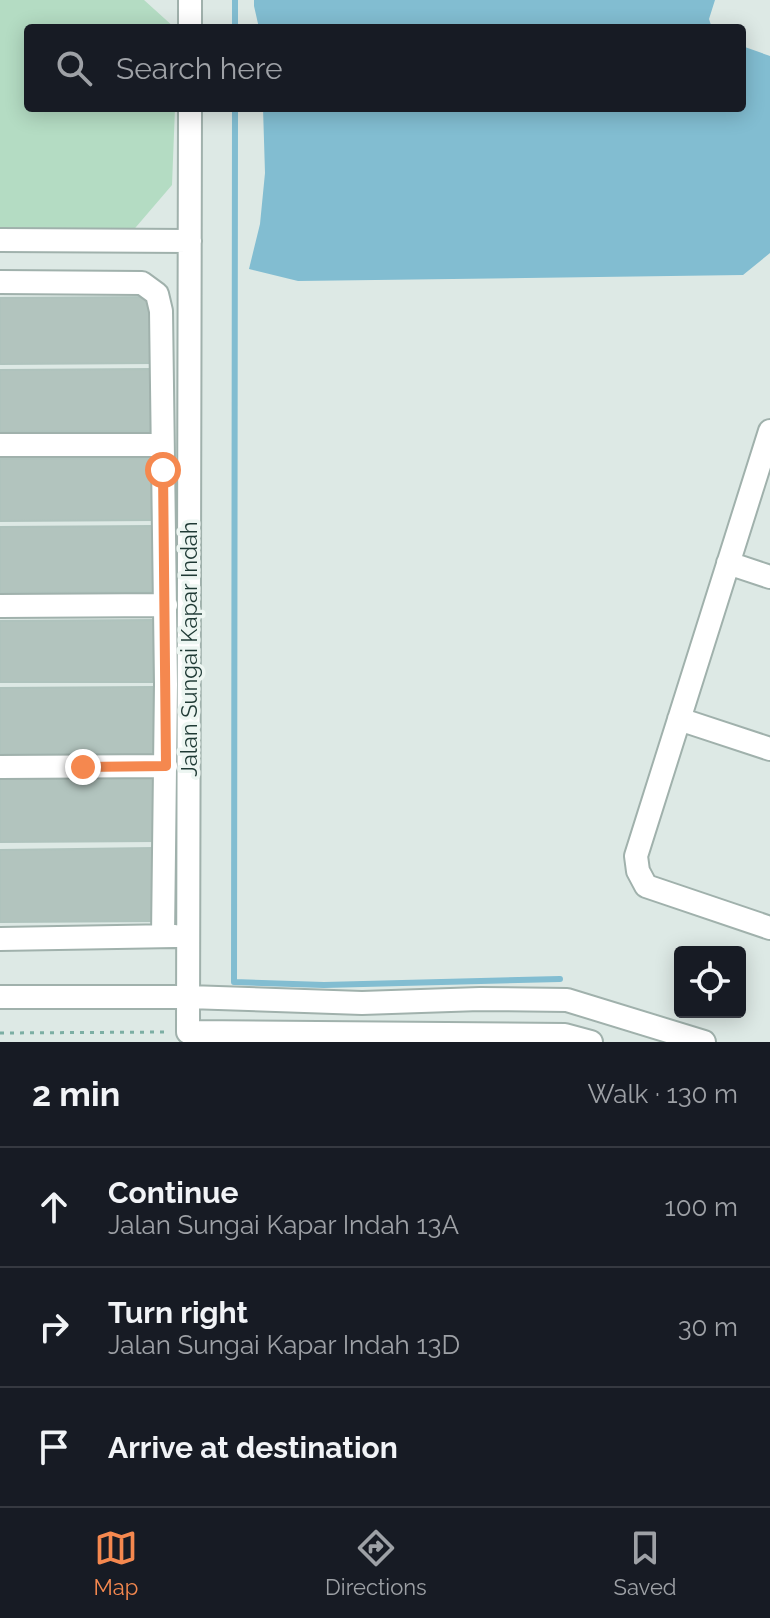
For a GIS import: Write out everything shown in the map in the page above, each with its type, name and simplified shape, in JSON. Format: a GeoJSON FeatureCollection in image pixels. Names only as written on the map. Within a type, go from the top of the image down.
{"type":"FeatureCollection","features":[{"type":"Feature","properties":{"kind":"street"},"geometry":{"type":"LineString","coordinates":[[190,0],[190,24]]}},
{"type":"Feature","properties":{"kind":"street","name":"Jalan Sungai Kapar Indah"},"geometry":{"type":"LineString","coordinates":[[188,1032],[190,112]]}},
{"type":"Feature","properties":{"kind":"street"},"geometry":{"type":"LineString","coordinates":[[0,240],[190,241]]}},
{"type":"Feature","properties":{"kind":"street"},"geometry":{"type":"LineString","coordinates":[[0,282],[142,283],[157,294],[161,311],[166,605],[163,936]]}},
{"type":"Feature","properties":{"kind":"street"},"geometry":{"type":"LineString","coordinates":[[770,431],[636,856],[638,871],[646,886],[770,928]]}},
{"type":"Feature","properties":{"kind":"street"},"geometry":{"type":"LineString","coordinates":[[0,445],[162,445]]}},
{"type":"Feature","properties":{"kind":"street"},"geometry":{"type":"LineString","coordinates":[[728,563],[770,577]]}},
{"type":"Feature","properties":{"kind":"street"},"geometry":{"type":"LineString","coordinates":[[0,606],[166,605]]}},
{"type":"Feature","properties":{"kind":"street"},"geometry":{"type":"LineString","coordinates":[[679,719],[770,749]]}},
{"type":"Feature","properties":{"kind":"street"},"geometry":{"type":"LineString","coordinates":[[0,767],[166,766]]}},
{"type":"Feature","properties":{"kind":"street"},"geometry":{"type":"LineString","coordinates":[[0,939],[188,936]]}},
{"type":"Feature","properties":{"kind":"street"},"geometry":{"type":"LineString","coordinates":[[0,997],[188,997],[362,1003],[567,1000],[704,1042]]}},
{"type":"Feature","properties":{"kind":"street"},"geometry":{"type":"LineString","coordinates":[[188,1032],[565,1035],[591,1042]]}},
{"type":"Feature","properties":{"kind":"path"},"geometry":{"type":"LineString","coordinates":[[0,1033],[188,1032]]}},
{"type":"Feature","properties":{"kind":"green space"},"geometry":{"type":"Polygon","coordinates":[[[0,0],[144,0],[171,24],[24,24],[24,112],[175,112],[172,185],[130,234],[0,231],[0,0]]]}},
{"type":"Feature","properties":{"kind":"water"},"geometry":{"type":"Polygon","coordinates":[[[254,0],[715,0],[709,19],[711,24],[258,24],[254,0]]]}},
{"type":"Feature","properties":{"kind":"water"},"geometry":{"type":"Polygon","coordinates":[[[746,47],[770,56],[770,253],[743,275],[298,281],[249,269],[260,224],[265,173],[263,112],[746,112],[746,47]]]}},
{"type":"Feature","properties":{"kind":"building"},"geometry":{"type":"Polygon","coordinates":[[[152,297],[153,363],[0,364],[0,298],[152,297]]]}},
{"type":"Feature","properties":{"kind":"building"},"geometry":{"type":"Polygon","coordinates":[[[152,369],[152,431],[0,432],[0,370],[152,369]]]}},
{"type":"Feature","properties":{"kind":"building"},"geometry":{"type":"Polygon","coordinates":[[[153,458],[153,520],[0,521],[0,459],[153,458]]]}},
{"type":"Feature","properties":{"kind":"building"},"geometry":{"type":"Polygon","coordinates":[[[153,526],[153,592],[0,593],[0,527],[153,526]]]}},
{"type":"Feature","properties":{"kind":"building"},"geometry":{"type":"Polygon","coordinates":[[[153,620],[153,682],[0,682],[0,621],[153,620]]]}},
{"type":"Feature","properties":{"kind":"building"},"geometry":{"type":"Polygon","coordinates":[[[153,687],[153,754],[0,754],[0,688],[153,687]]]}},
{"type":"Feature","properties":{"kind":"building"},"geometry":{"type":"Polygon","coordinates":[[[154,776],[154,841],[0,842],[0,778],[154,776]]]}},
{"type":"Feature","properties":{"kind":"building"},"geometry":{"type":"Polygon","coordinates":[[[154,848],[155,921],[0,922],[0,850],[154,848]]]}},
{"type":"Feature","properties":{"kind":"waterway"},"geometry":{"type":"LineString","coordinates":[[235,0],[235,24]]}},
{"type":"Feature","properties":{"kind":"waterway"},"geometry":{"type":"LineString","coordinates":[[235,112],[234,982],[324,985],[560,979]]}},
{"type":"Feature","properties":{"kind":"route"},"geometry":{"type":"LineString","coordinates":[[83,767],[166,766],[163,470]]}}]}
